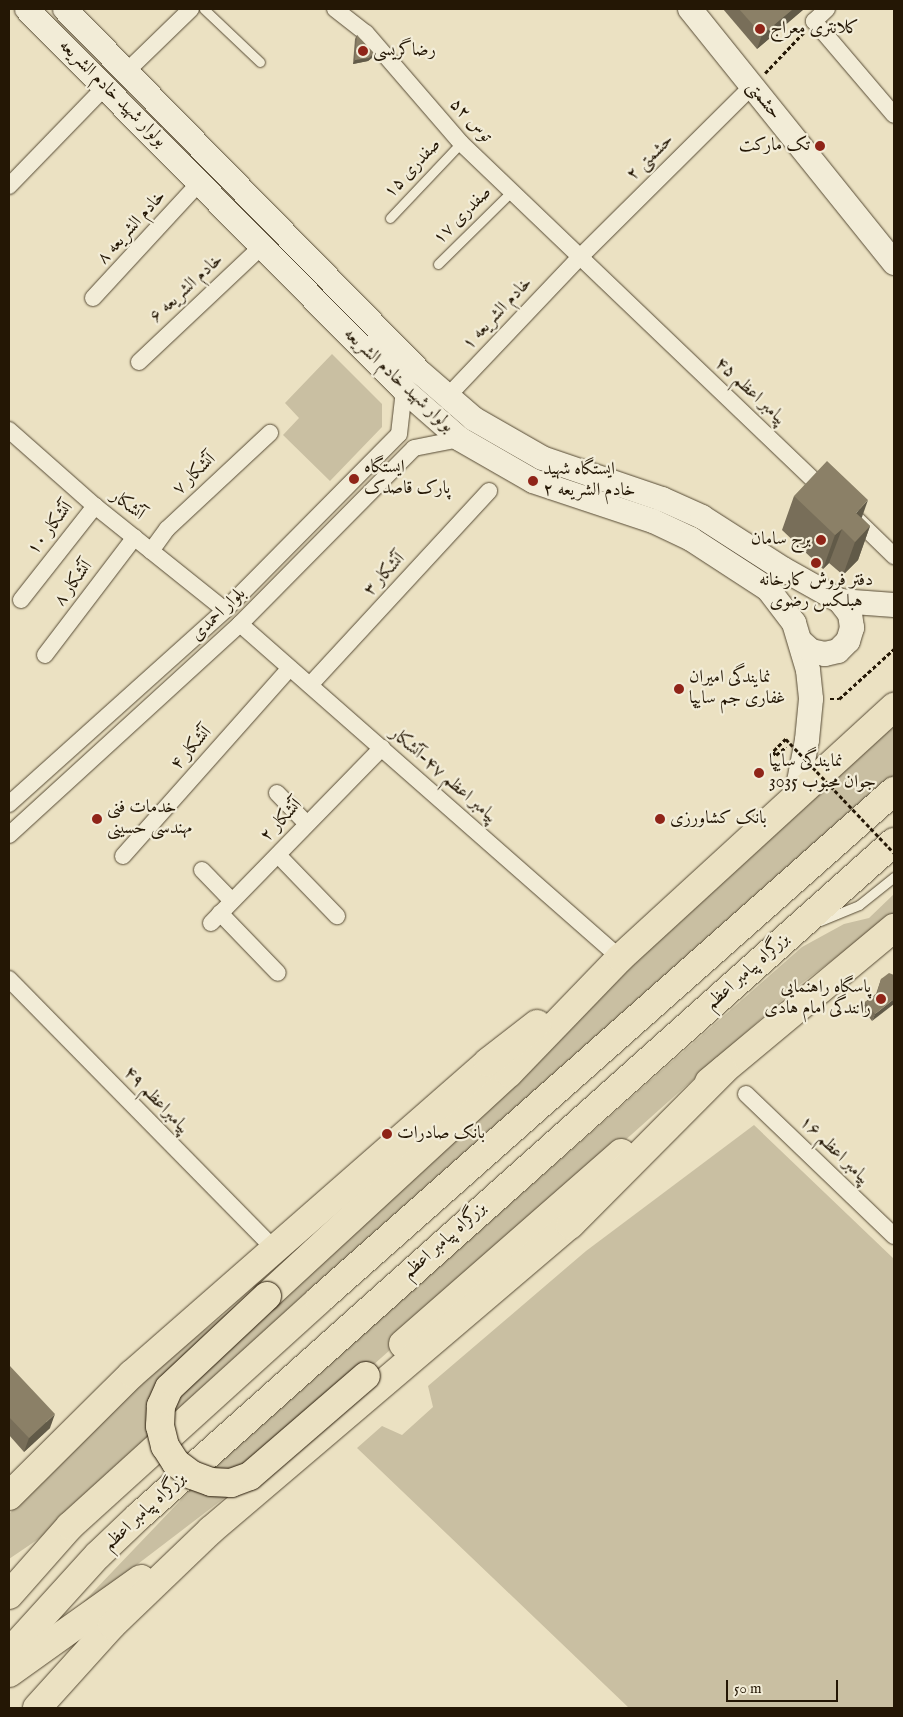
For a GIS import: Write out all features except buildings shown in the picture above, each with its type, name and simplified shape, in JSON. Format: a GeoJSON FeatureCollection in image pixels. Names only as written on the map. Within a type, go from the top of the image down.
{"type":"FeatureCollection","features":[{"type":"Feature","properties":{"kind":"highway"},"geometry":{"type":"LineString","coordinates":[[894,707],[797,792],[620,958],[509,1073],[169,1388],[161,1406],[160,1426],[165,1446],[176,1463],[192,1475],[211,1482],[231,1483],[250,1476],[366,1376],[576,1189],[724,1070],[894,928]]}},
{"type":"Feature","properties":{"kind":"highway"},"geometry":{"type":"LineString","coordinates":[[9,1595],[70,1526],[319,1300],[894,790]]}},
{"type":"Feature","properties":{"kind":"highway","name":"بزرگراه پیامبر اعظم"},"geometry":{"type":"LineString","coordinates":[[9,1653],[98,1555],[139,1516],[894,842]]}},
{"type":"Feature","properties":{"kind":"highway"},"geometry":{"type":"LineString","coordinates":[[9,1496],[132,1374],[276,1251],[488,1062],[620,958]]}},
{"type":"Feature","properties":{"kind":"highway"},"geometry":{"type":"LineString","coordinates":[[37,1708],[112,1625],[212,1530],[570,1226],[724,1070]]}},
{"type":"Feature","properties":{"kind":"highway"},"geometry":{"type":"LineString","coordinates":[[9,1568],[70,1526]]}},
{"type":"Feature","properties":{"kind":"highway"},"geometry":{"type":"LineString","coordinates":[[9,1673],[212,1530]]}},
{"type":"Feature","properties":{"kind":"street","name":"بولوار شهید خادم الشریعه"},"geometry":{"type":"LineString","coordinates":[[27,9],[404,390],[460,439],[532,481],[653,521],[730,562],[768,589],[794,623],[801,642],[810,699],[807,740],[797,792]]}},
{"type":"Feature","properties":{"kind":"street","name":"بولوار شهید خادم الشریعه"},"geometry":{"type":"LineString","coordinates":[[66,9],[447,397],[474,419],[542,458],[662,499],[702,517],[783,570],[840,601],[894,606]]}},
{"type":"Feature","properties":{"kind":"street"},"geometry":{"type":"LineString","coordinates":[[127,71],[191,9]]}},
{"type":"Feature","properties":{"kind":"street","name":"توس ۵۲"},"geometry":{"type":"LineString","coordinates":[[335,9],[366,33],[461,143],[579,258]]}},
{"type":"Feature","properties":{"kind":"street","name":"حشمتی"},"geometry":{"type":"LineString","coordinates":[[690,9],[894,263]]}},
{"type":"Feature","properties":{"kind":"street"},"geometry":{"type":"LineString","coordinates":[[827,9],[814,21],[894,115]]}},
{"type":"Feature","properties":{"kind":"street","name":"حشمتی ۲"},"geometry":{"type":"LineString","coordinates":[[579,258],[752,86]]}},
{"type":"Feature","properties":{"kind":"street"},"geometry":{"type":"LineString","coordinates":[[9,186],[104,87]]}},
{"type":"Feature","properties":{"kind":"street","name":"خادم الشریعه ۸"},"geometry":{"type":"LineString","coordinates":[[93,298],[199,183]]}},
{"type":"Feature","properties":{"kind":"street","name":"خادم الشریعه ۶"},"geometry":{"type":"LineString","coordinates":[[139,362],[262,246]]}},
{"type":"Feature","properties":{"kind":"street","name":"خادم الشریعه ۱"},"geometry":{"type":"LineString","coordinates":[[447,397],[579,258]]}},
{"type":"Feature","properties":{"kind":"street","name":"پیامبر اعظم ۴۵"},"geometry":{"type":"LineString","coordinates":[[579,258],[894,556]]}},
{"type":"Feature","properties":{"kind":"street"},"geometry":{"type":"LineString","coordinates":[[404,390],[399,434],[407,437],[414,448],[460,439]]}},
{"type":"Feature","properties":{"kind":"street","name":"آتشکار"},"geometry":{"type":"LineString","coordinates":[[9,430],[95,506],[225,610]]}},
{"type":"Feature","properties":{"kind":"street","name":"آتشکار ۷"},"geometry":{"type":"LineString","coordinates":[[151,551],[167,528],[270,433]]}},
{"type":"Feature","properties":{"kind":"street","name":"بلوار احمدی"},"geometry":{"type":"LineString","coordinates":[[9,804],[225,610],[399,434]]}},
{"type":"Feature","properties":{"kind":"street","name":"بلوار احمدی"},"geometry":{"type":"LineString","coordinates":[[9,835],[240,624],[414,448]]}},
{"type":"Feature","properties":{"kind":"street","name":"آتشکار ۳"},"geometry":{"type":"LineString","coordinates":[[310,686],[489,491]]}},
{"type":"Feature","properties":{"kind":"street","name":"آتشکار ۱۰"},"geometry":{"type":"LineString","coordinates":[[21,600],[95,506]]}},
{"type":"Feature","properties":{"kind":"street","name":"آتشکار ۸"},"geometry":{"type":"LineString","coordinates":[[45,655],[135,537]]}},
{"type":"Feature","properties":{"kind":"street"},"geometry":{"type":"LineString","coordinates":[[801,642],[811,651],[825,654],[838,651],[848,641],[852,628],[850,614],[840,601]]}},
{"type":"Feature","properties":{"kind":"street","name":"پیامبر اعظم ۴۷-آتشکار"},"geometry":{"type":"LineString","coordinates":[[240,624],[620,958]]}},
{"type":"Feature","properties":{"kind":"street","name":"آتشکار ۴"},"geometry":{"type":"LineString","coordinates":[[123,856],[290,668]]}},
{"type":"Feature","properties":{"kind":"street","name":"آتشکار ۲"},"geometry":{"type":"LineString","coordinates":[[278,973],[216,918],[382,748]]}},
{"type":"Feature","properties":{"kind":"street"},"geometry":{"type":"LineString","coordinates":[[277,793],[307,824]]}},
{"type":"Feature","properties":{"kind":"street"},"geometry":{"type":"LineString","coordinates":[[278,855],[337,916]]}},
{"type":"Feature","properties":{"kind":"street"},"geometry":{"type":"LineString","coordinates":[[202,870],[232,901]]}},
{"type":"Feature","properties":{"kind":"street","name":"پیامبراعظم ۴۹"},"geometry":{"type":"LineString","coordinates":[[9,979],[276,1251]]}},
{"type":"Feature","properties":{"kind":"street","name":"پیامبر اعظم ۱۶"},"geometry":{"type":"LineString","coordinates":[[746,1094],[894,1236]]}},
{"type":"Feature","properties":{"kind":"lane"},"geometry":{"type":"LineString","coordinates":[[204,9],[260,62]]}},
{"type":"Feature","properties":{"kind":"lane","name":"صفدری ۱۵"},"geometry":{"type":"LineString","coordinates":[[390,218],[461,143]]}},
{"type":"Feature","properties":{"kind":"lane","name":"صفدری ۱۷"},"geometry":{"type":"LineString","coordinates":[[438,264],[511,192]]}},
{"type":"Feature","properties":{"kind":"lane"},"geometry":{"type":"LineString","coordinates":[[792,933],[860,905],[894,877]]}},
{"type":"Feature","properties":{"kind":"path"},"geometry":{"type":"LineString","coordinates":[[752,86],[814,21]]}},
{"type":"Feature","properties":{"kind":"path"},"geometry":{"type":"LineString","coordinates":[[810,699],[839,699],[894,649]]}},
{"type":"Feature","properties":{"kind":"path"},"geometry":{"type":"LineString","coordinates":[[776,755],[773,752],[786,739],[894,853]]}},
{"type":"Feature","properties":{"kind":"shaded area"},"geometry":{"type":"Polygon","coordinates":[[[332,354],[382,404],[382,427],[330,481],[283,435],[299,418],[285,403],[332,354]]]}},
{"type":"Feature","properties":{"kind":"shaded area"},"geometry":{"type":"Polygon","coordinates":[[[894,726],[894,775],[193,1398],[62,1523],[9,1559],[9,1514],[114,1402],[249,1295],[621,974],[894,726]]]}},
{"type":"Feature","properties":{"kind":"shaded area"},"geometry":{"type":"Polygon","coordinates":[[[894,894],[894,914],[798,986],[223,1499],[71,1615],[220,1459],[802,947],[844,924],[869,918],[894,894]]]}},
{"type":"Feature","properties":{"kind":"shaded area"},"geometry":{"type":"Polygon","coordinates":[[[754,1125],[894,1259],[894,1708],[629,1708],[357,1448],[382,1426],[402,1435],[433,1407],[428,1386],[586,1251],[754,1125]]]}},
{"type":"Feature","properties":{"kind":"place","name":"کلانتری معراج"},"geometry":{"type":"Point","coordinates":[760,29]}},
{"type":"Feature","properties":{"kind":"place","name":"رضاگریسی"},"geometry":{"type":"Point","coordinates":[363,51]}},
{"type":"Feature","properties":{"kind":"place","name":"تک مارکت"},"geometry":{"type":"Point","coordinates":[820,146]}},
{"type":"Feature","properties":{"kind":"place","name":"ایستگاه پارک قاصدک"},"geometry":{"type":"Point","coordinates":[354,479]}},
{"type":"Feature","properties":{"kind":"place","name":"ایستگاه شهید خادم الشریعه ۲"},"geometry":{"type":"Point","coordinates":[533,481]}},
{"type":"Feature","properties":{"kind":"place","name":"برج سامان"},"geometry":{"type":"Point","coordinates":[821,540]}},
{"type":"Feature","properties":{"kind":"place","name":"دفتر فروش کارخانه هبلکس رضوی"},"geometry":{"type":"Point","coordinates":[816,563]}},
{"type":"Feature","properties":{"kind":"place","name":"نمایندگی امیران غفاری جم سایپا"},"geometry":{"type":"Point","coordinates":[679,689]}},
{"type":"Feature","properties":{"kind":"place","name":"نمایندگی سایپا جوان محبوب 3035"},"geometry":{"type":"Point","coordinates":[759,773]}},
{"type":"Feature","properties":{"kind":"place","name":"خدمات فنی مهندسی حسینی"},"geometry":{"type":"Point","coordinates":[97,819]}},
{"type":"Feature","properties":{"kind":"place","name":"بانک کشاورزی"},"geometry":{"type":"Point","coordinates":[660,819]}},
{"type":"Feature","properties":{"kind":"place","name":"پاسگاه راهنمایی رانندگی امام هادی"},"geometry":{"type":"Point","coordinates":[881,999]}},
{"type":"Feature","properties":{"kind":"place","name":"بانک صادرات"},"geometry":{"type":"Point","coordinates":[387,1134]}}]}
